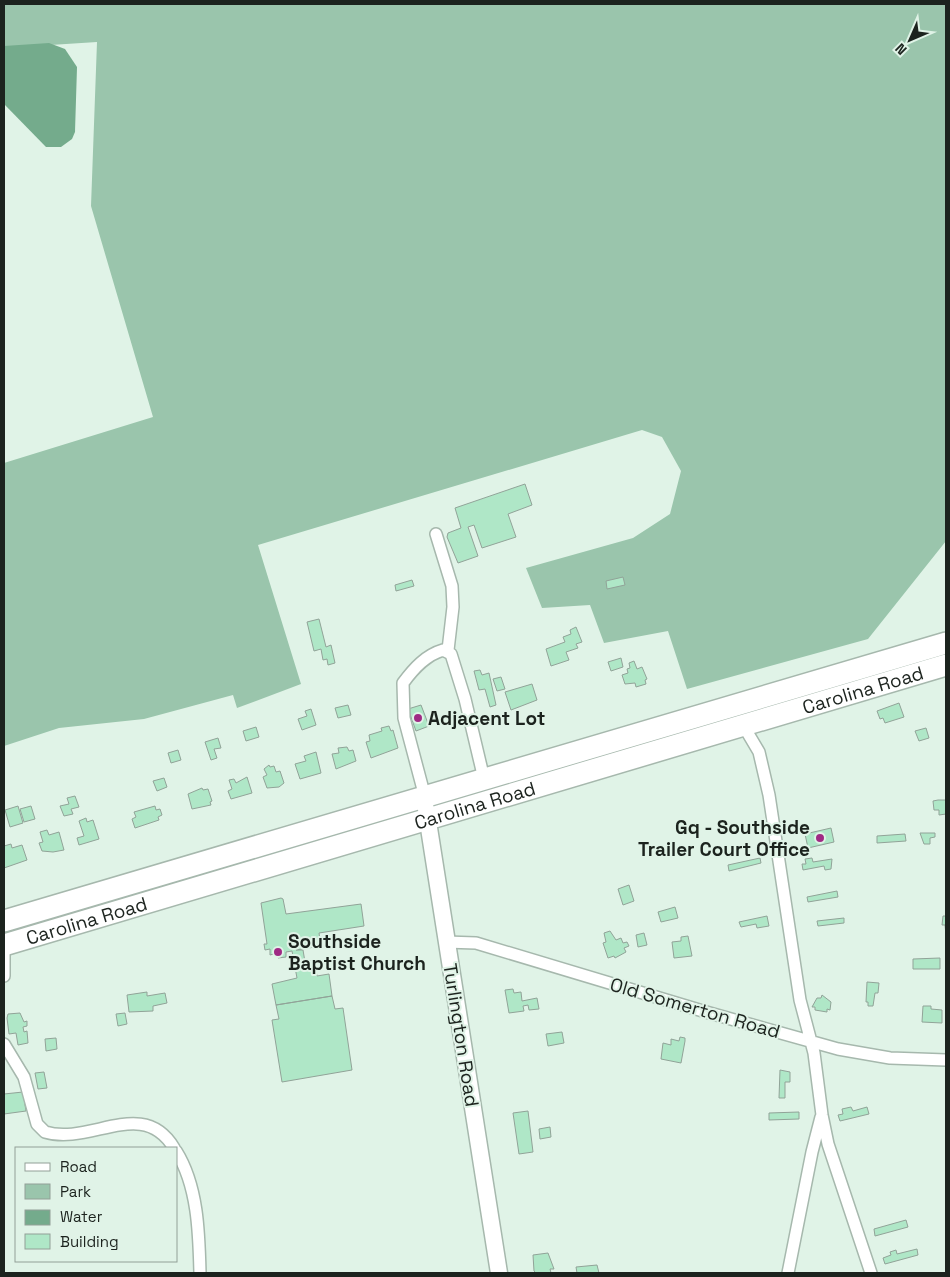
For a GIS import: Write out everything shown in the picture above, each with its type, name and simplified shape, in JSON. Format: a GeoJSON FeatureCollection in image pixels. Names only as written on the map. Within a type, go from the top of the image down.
{"type":"FeatureCollection","features":[{"type":"Feature","properties":{"kind":"highway","name":"Carolina Road"},"geometry":{"type":"LineString","coordinates":[[4,921],[946,643]]}},
{"type":"Feature","properties":{"kind":"highway","name":"Carolina Road"},"geometry":{"type":"LineString","coordinates":[[4,945],[946,665]]}},
{"type":"Feature","properties":{"kind":"street"},"geometry":{"type":"LineString","coordinates":[[436,534],[452,586],[453,614],[448,650],[451,654],[465,699],[484,779]]}},
{"type":"Feature","properties":{"kind":"street"},"geometry":{"type":"LineString","coordinates":[[425,797],[404,718],[403,683],[421,662],[435,652],[448,650]]}},
{"type":"Feature","properties":{"kind":"street"},"geometry":{"type":"LineString","coordinates":[[743,725],[762,762],[800,1000],[811,1042],[828,1144],[871,1273]]}},
{"type":"Feature","properties":{"kind":"street","name":"Turlington Road"},"geometry":{"type":"LineString","coordinates":[[425,797],[446,942],[499,1273]]}},
{"type":"Feature","properties":{"kind":"street","name":"Old Somerton Road"},"geometry":{"type":"LineString","coordinates":[[446,942],[476,943],[811,1042],[867,1055],[946,1060]]}},
{"type":"Feature","properties":{"kind":"street"},"geometry":{"type":"LineString","coordinates":[[4,954],[4,976]]}},
{"type":"Feature","properties":{"kind":"street"},"geometry":{"type":"LineString","coordinates":[[4,1044],[24,1077],[37,1124],[45,1132],[67,1133],[146,1124],[162,1132],[173,1147]]}},
{"type":"Feature","properties":{"kind":"street"},"geometry":{"type":"LineString","coordinates":[[788,1273],[812,1152],[822,1115]]}},
{"type":"Feature","properties":{"kind":"street"},"geometry":{"type":"LineString","coordinates":[[178,1156],[185,1171],[193,1200],[200,1273]]}},
{"type":"Feature","properties":{"kind":"green space"},"geometry":{"type":"Polygon","coordinates":[[[4,4],[946,4],[946,541],[868,639],[687,689],[668,631],[604,643],[590,605],[542,608],[526,568],[633,538],[670,514],[681,471],[662,437],[642,430],[258,545],[301,684],[237,708],[233,695],[144,719],[59,728],[4,746],[4,463],[153,417],[91,206],[97,42],[4,48],[4,4]]]}},
{"type":"Feature","properties":{"kind":"water"},"geometry":{"type":"Polygon","coordinates":[[[49,43],[65,49],[77,67],[75,132],[72,139],[61,147],[46,147],[4,104],[4,46],[49,43]]]}},
{"type":"Feature","properties":{"kind":"building"},"geometry":{"type":"Polygon","coordinates":[[[525,484],[532,505],[508,514],[516,537],[482,548],[474,525],[468,527],[478,556],[458,563],[447,537],[448,533],[461,528],[455,508],[525,484]]]}},
{"type":"Feature","properties":{"kind":"building"},"geometry":{"type":"Polygon","coordinates":[[[623,577],[625,585],[607,589],[606,581],[623,577]]]}},
{"type":"Feature","properties":{"kind":"building"},"geometry":{"type":"Polygon","coordinates":[[[412,580],[414,586],[396,591],[395,585],[412,580]]]}},
{"type":"Feature","properties":{"kind":"building"},"geometry":{"type":"Polygon","coordinates":[[[319,619],[326,647],[331,645],[335,663],[328,665],[327,659],[323,660],[321,649],[314,651],[307,622],[319,619]]]}},
{"type":"Feature","properties":{"kind":"building"},"geometry":{"type":"Polygon","coordinates":[[[576,627],[582,642],[576,644],[578,648],[566,652],[569,660],[551,666],[546,649],[565,642],[563,637],[571,634],[570,630],[576,627]]]}},
{"type":"Feature","properties":{"kind":"building"},"geometry":{"type":"Polygon","coordinates":[[[621,658],[623,667],[611,671],[608,662],[621,658]]]}},
{"type":"Feature","properties":{"kind":"building"},"geometry":{"type":"Polygon","coordinates":[[[634,661],[637,669],[642,667],[647,679],[645,680],[646,684],[636,687],[635,683],[625,684],[622,675],[628,673],[629,663],[634,661]]]}},
{"type":"Feature","properties":{"kind":"building"},"geometry":{"type":"Polygon","coordinates":[[[480,670],[482,675],[489,673],[496,705],[490,707],[485,689],[479,690],[474,671],[480,670]]]}},
{"type":"Feature","properties":{"kind":"building"},"geometry":{"type":"Polygon","coordinates":[[[501,677],[505,689],[497,691],[493,679],[501,677]]]}},
{"type":"Feature","properties":{"kind":"building"},"geometry":{"type":"Polygon","coordinates":[[[532,684],[537,700],[511,710],[505,692],[532,684]]]}},
{"type":"Feature","properties":{"kind":"building"},"geometry":{"type":"Polygon","coordinates":[[[899,703],[904,717],[885,723],[883,718],[880,719],[877,711],[899,703]]]}},
{"type":"Feature","properties":{"kind":"building"},"geometry":{"type":"Polygon","coordinates":[[[348,705],[351,715],[338,718],[335,708],[348,705]]]}},
{"type":"Feature","properties":{"kind":"building","name":"Adjacent Lot"},"geometry":{"type":"Polygon","coordinates":[[[421,705],[429,726],[416,731],[408,709],[421,705]]]}},
{"type":"Feature","properties":{"kind":"building"},"geometry":{"type":"Polygon","coordinates":[[[311,709],[316,725],[302,730],[298,719],[307,716],[305,711],[311,709]]]}},
{"type":"Feature","properties":{"kind":"building"},"geometry":{"type":"Polygon","coordinates":[[[389,726],[391,731],[393,730],[398,748],[371,758],[366,742],[370,741],[369,735],[382,731],[381,728],[389,726]]]}},
{"type":"Feature","properties":{"kind":"building"},"geometry":{"type":"Polygon","coordinates":[[[256,727],[259,737],[246,741],[243,731],[256,727]]]}},
{"type":"Feature","properties":{"kind":"building"},"geometry":{"type":"Polygon","coordinates":[[[926,728],[929,738],[919,741],[915,731],[926,728]]]}},
{"type":"Feature","properties":{"kind":"building"},"geometry":{"type":"Polygon","coordinates":[[[218,738],[221,748],[214,749],[217,758],[211,760],[205,742],[218,738]]]}},
{"type":"Feature","properties":{"kind":"building"},"geometry":{"type":"Polygon","coordinates":[[[347,747],[349,751],[353,750],[356,761],[336,769],[332,754],[339,753],[338,748],[347,747]]]}},
{"type":"Feature","properties":{"kind":"building"},"geometry":{"type":"Polygon","coordinates":[[[178,750],[181,760],[171,763],[168,753],[178,750]]]}},
{"type":"Feature","properties":{"kind":"building"},"geometry":{"type":"Polygon","coordinates":[[[316,752],[321,773],[300,779],[295,764],[306,761],[304,756],[316,752]]]}},
{"type":"Feature","properties":{"kind":"building"},"geometry":{"type":"Polygon","coordinates":[[[269,765],[270,767],[274,766],[276,772],[280,771],[284,783],[279,787],[267,788],[263,777],[267,775],[264,769],[269,765]]]}},
{"type":"Feature","properties":{"kind":"building"},"geometry":{"type":"Polygon","coordinates":[[[247,777],[252,793],[231,799],[228,791],[232,789],[229,780],[234,779],[236,783],[247,777]]]}},
{"type":"Feature","properties":{"kind":"building"},"geometry":{"type":"Polygon","coordinates":[[[164,778],[167,787],[157,791],[153,781],[164,778]]]}},
{"type":"Feature","properties":{"kind":"building"},"geometry":{"type":"Polygon","coordinates":[[[202,788],[203,790],[208,789],[212,801],[210,802],[211,805],[192,809],[188,794],[202,788]]]}},
{"type":"Feature","properties":{"kind":"building"},"geometry":{"type":"Polygon","coordinates":[[[75,796],[79,807],[71,809],[73,814],[64,816],[60,806],[69,804],[67,798],[75,796]]]}},
{"type":"Feature","properties":{"kind":"building"},"geometry":{"type":"Polygon","coordinates":[[[946,800],[946,814],[939,815],[939,810],[934,810],[933,801],[946,800]]]}},
{"type":"Feature","properties":{"kind":"building"},"geometry":{"type":"Polygon","coordinates":[[[18,806],[23,823],[10,827],[5,810],[18,806]]]}},
{"type":"Feature","properties":{"kind":"building"},"geometry":{"type":"Polygon","coordinates":[[[31,806],[35,819],[24,822],[20,809],[31,806]]]}},
{"type":"Feature","properties":{"kind":"building"},"geometry":{"type":"Polygon","coordinates":[[[155,806],[156,810],[160,809],[162,815],[158,817],[159,820],[135,828],[132,819],[136,817],[134,812],[155,806]]]}},
{"type":"Feature","properties":{"kind":"building"},"geometry":{"type":"Polygon","coordinates":[[[86,818],[87,822],[93,820],[99,839],[79,845],[77,838],[84,836],[79,821],[86,818]]]}},
{"type":"Feature","properties":{"kind":"building","name":"Gq - Southside Trailer Court Office"},"geometry":{"type":"Polygon","coordinates":[[[831,828],[834,842],[808,848],[805,834],[831,828]]]}},
{"type":"Feature","properties":{"kind":"building"},"geometry":{"type":"Polygon","coordinates":[[[47,830],[49,835],[59,832],[64,850],[42,851],[39,843],[43,842],[40,832],[47,830]]]}},
{"type":"Feature","properties":{"kind":"building"},"geometry":{"type":"Polygon","coordinates":[[[920,833],[935,833],[935,837],[930,838],[930,844],[924,844],[920,833]]]}},
{"type":"Feature","properties":{"kind":"building"},"geometry":{"type":"Polygon","coordinates":[[[905,834],[906,841],[877,843],[877,836],[905,834]]]}},
{"type":"Feature","properties":{"kind":"building"},"geometry":{"type":"Polygon","coordinates":[[[11,844],[12,848],[22,845],[27,860],[4,868],[4,846],[11,844]]]}},
{"type":"Feature","properties":{"kind":"building"},"geometry":{"type":"Polygon","coordinates":[[[760,858],[761,863],[729,871],[728,865],[760,858]]]}},
{"type":"Feature","properties":{"kind":"building"},"geometry":{"type":"Polygon","coordinates":[[[812,858],[813,862],[832,859],[831,869],[825,870],[824,866],[803,870],[802,864],[806,864],[805,859],[812,858]]]}},
{"type":"Feature","properties":{"kind":"building"},"geometry":{"type":"Polygon","coordinates":[[[629,885],[634,901],[623,905],[618,889],[629,885]]]}},
{"type":"Feature","properties":{"kind":"building"},"geometry":{"type":"Polygon","coordinates":[[[837,891],[838,897],[808,902],[807,897],[837,891]]]}},
{"type":"Feature","properties":{"kind":"building","name":"Southside Baptist Church"},"geometry":{"type":"Polygon","coordinates":[[[283,899],[286,914],[361,904],[364,926],[319,933],[321,946],[296,950],[303,950],[305,962],[314,960],[317,976],[329,974],[332,996],[276,1005],[272,984],[297,978],[292,951],[286,952],[286,957],[278,958],[277,953],[270,955],[270,949],[265,950],[264,944],[267,944],[261,903],[283,899]]]}},
{"type":"Feature","properties":{"kind":"building"},"geometry":{"type":"Polygon","coordinates":[[[675,907],[678,918],[661,922],[658,912],[675,907]]]}},
{"type":"Feature","properties":{"kind":"building"},"geometry":{"type":"Polygon","coordinates":[[[767,916],[769,926],[757,928],[756,924],[741,927],[739,922],[767,916]]]}},
{"type":"Feature","properties":{"kind":"building"},"geometry":{"type":"Polygon","coordinates":[[[943,916],[946,916],[946,935],[945,925],[942,925],[943,916]]]}},
{"type":"Feature","properties":{"kind":"building"},"geometry":{"type":"Polygon","coordinates":[[[844,918],[844,923],[818,926],[817,921],[844,918]]]}},
{"type":"Feature","properties":{"kind":"building"},"geometry":{"type":"Polygon","coordinates":[[[610,931],[616,940],[621,938],[623,943],[627,942],[629,946],[624,948],[626,952],[615,958],[614,956],[608,958],[603,943],[606,942],[604,933],[610,931]]]}},
{"type":"Feature","properties":{"kind":"building"},"geometry":{"type":"Polygon","coordinates":[[[644,933],[647,945],[638,947],[636,935],[644,933]]]}},
{"type":"Feature","properties":{"kind":"building"},"geometry":{"type":"Polygon","coordinates":[[[688,936],[692,956],[674,958],[672,942],[681,941],[681,937],[688,936]]]}},
{"type":"Feature","properties":{"kind":"building"},"geometry":{"type":"Polygon","coordinates":[[[940,958],[940,969],[913,969],[913,959],[940,958]]]}},
{"type":"Feature","properties":{"kind":"building"},"geometry":{"type":"Polygon","coordinates":[[[867,982],[879,983],[878,993],[875,993],[873,1006],[868,1006],[868,1002],[866,1002],[867,982]]]}},
{"type":"Feature","properties":{"kind":"building"},"geometry":{"type":"Polygon","coordinates":[[[513,989],[514,993],[521,992],[522,1001],[537,998],[539,1009],[529,1010],[528,1005],[523,1006],[524,1011],[509,1013],[505,990],[513,989]]]}},
{"type":"Feature","properties":{"kind":"building"},"geometry":{"type":"Polygon","coordinates":[[[147,992],[147,996],[165,993],[167,1003],[153,1006],[153,1011],[129,1012],[127,995],[147,992]]]}},
{"type":"Feature","properties":{"kind":"building"},"geometry":{"type":"Polygon","coordinates":[[[822,995],[831,1002],[830,1010],[827,1009],[827,1012],[815,1010],[815,1007],[812,1007],[817,998],[821,998],[822,995]]]}},
{"type":"Feature","properties":{"kind":"building"},"geometry":{"type":"Polygon","coordinates":[[[332,996],[335,1009],[343,1008],[352,1070],[282,1082],[272,1020],[279,1019],[276,1005],[332,996]]]}},
{"type":"Feature","properties":{"kind":"building"},"geometry":{"type":"Polygon","coordinates":[[[923,1006],[931,1006],[931,1009],[942,1010],[942,1023],[922,1022],[923,1006]]]}},
{"type":"Feature","properties":{"kind":"building"},"geometry":{"type":"Polygon","coordinates":[[[20,1013],[24,1022],[27,1021],[27,1026],[23,1027],[24,1032],[27,1031],[28,1043],[18,1045],[16,1033],[9,1034],[7,1018],[8,1014],[20,1013]]]}},
{"type":"Feature","properties":{"kind":"building"},"geometry":{"type":"Polygon","coordinates":[[[125,1013],[127,1024],[118,1026],[116,1014],[125,1013]]]}},
{"type":"Feature","properties":{"kind":"building"},"geometry":{"type":"Polygon","coordinates":[[[562,1032],[564,1043],[548,1046],[546,1034],[562,1032]]]}},
{"type":"Feature","properties":{"kind":"building"},"geometry":{"type":"Polygon","coordinates":[[[680,1037],[685,1038],[681,1063],[661,1059],[663,1043],[671,1045],[671,1039],[679,1041],[680,1037]]]}},
{"type":"Feature","properties":{"kind":"building"},"geometry":{"type":"Polygon","coordinates":[[[56,1038],[57,1049],[46,1051],[45,1039],[56,1038]]]}},
{"type":"Feature","properties":{"kind":"building"},"geometry":{"type":"Polygon","coordinates":[[[780,1070],[790,1072],[790,1082],[785,1082],[785,1098],[779,1098],[780,1070]]]}},
{"type":"Feature","properties":{"kind":"building"},"geometry":{"type":"Polygon","coordinates":[[[44,1072],[47,1088],[38,1089],[35,1073],[44,1072]]]}},
{"type":"Feature","properties":{"kind":"building"},"geometry":{"type":"Polygon","coordinates":[[[23,1092],[26,1111],[4,1114],[4,1094],[23,1092]]]}},
{"type":"Feature","properties":{"kind":"building"},"geometry":{"type":"Polygon","coordinates":[[[851,1107],[853,1111],[867,1107],[869,1114],[840,1121],[838,1115],[843,1114],[842,1109],[851,1107]]]}},
{"type":"Feature","properties":{"kind":"building"},"geometry":{"type":"Polygon","coordinates":[[[528,1111],[533,1152],[519,1154],[513,1113],[528,1111]]]}},
{"type":"Feature","properties":{"kind":"building"},"geometry":{"type":"Polygon","coordinates":[[[799,1112],[799,1119],[769,1120],[769,1113],[799,1112]]]}},
{"type":"Feature","properties":{"kind":"building"},"geometry":{"type":"Polygon","coordinates":[[[550,1127],[551,1137],[540,1139],[539,1129],[550,1127]]]}},
{"type":"Feature","properties":{"kind":"building"},"geometry":{"type":"Polygon","coordinates":[[[906,1220],[908,1227],[875,1236],[874,1229],[906,1220]]]}},
{"type":"Feature","properties":{"kind":"building"},"geometry":{"type":"Polygon","coordinates":[[[917,1249],[918,1255],[885,1264],[883,1258],[891,1255],[890,1252],[896,1250],[897,1254],[917,1249]]]}},
{"type":"Feature","properties":{"kind":"building"},"geometry":{"type":"Polygon","coordinates":[[[548,1253],[554,1269],[550,1269],[551,1273],[536,1273],[534,1271],[533,1255],[548,1253]]]}},
{"type":"Feature","properties":{"kind":"building"},"geometry":{"type":"Polygon","coordinates":[[[597,1265],[599,1273],[577,1273],[576,1267],[597,1265]]]}},
{"type":"Feature","properties":{"kind":"place","name":"Adjacent Lot"},"geometry":{"type":"Point","coordinates":[418,718]}},
{"type":"Feature","properties":{"kind":"place","name":"Gq - Southside Trailer Court Office"},"geometry":{"type":"Point","coordinates":[820,838]}},
{"type":"Feature","properties":{"kind":"place","name":"Southside Baptist Church"},"geometry":{"type":"Point","coordinates":[278,952]}}]}
